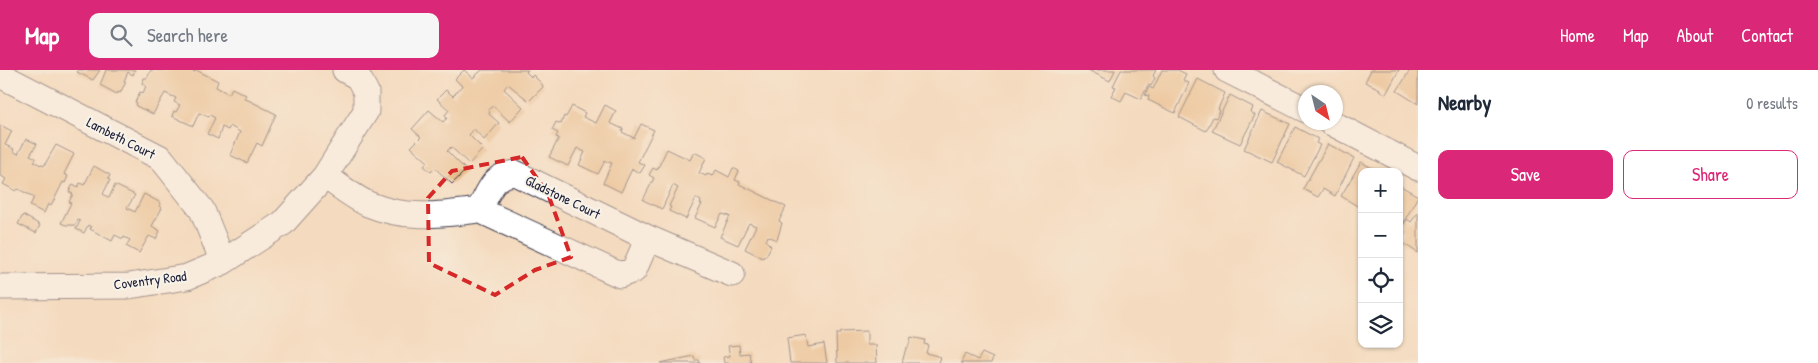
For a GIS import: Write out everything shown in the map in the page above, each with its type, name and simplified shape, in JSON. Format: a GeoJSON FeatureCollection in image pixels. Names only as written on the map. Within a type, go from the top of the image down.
{"type":"FeatureCollection","features":[{"type":"Feature","properties":{"kind":"street","name":"Coventry Road"},"geometry":{"type":"LineString","coordinates":[[0,287],[129,286],[187,277],[223,262],[282,222],[324,176],[366,111],[366,92],[358,77],[346,70]]}},
{"type":"Feature","properties":{"kind":"street"},"geometry":{"type":"LineString","coordinates":[[1226,70],[1298,106]]}},
{"type":"Feature","properties":{"kind":"street","name":"Lambeth Court"},"geometry":{"type":"LineString","coordinates":[[0,75],[160,158],[202,210],[223,262]]}},
{"type":"Feature","properties":{"kind":"street"},"geometry":{"type":"LineString","coordinates":[[1343,129],[1418,168]]}},
{"type":"Feature","properties":{"kind":"street","name":"Gladstone Court"},"geometry":{"type":"LineString","coordinates":[[479,210],[495,181],[505,174],[515,173],[648,238],[732,274]]}},
{"type":"Feature","properties":{"kind":"street"},"geometry":{"type":"LineString","coordinates":[[324,176],[367,203],[397,213],[427,216],[479,210],[620,275],[634,270],[648,238]]}},
{"type":"Feature","properties":{"kind":"highlighted area"},"geometry":{"type":"Polygon","coordinates":[[[522,157],[548,194],[571,257],[535,270],[495,295],[429,263],[428,198],[452,171],[522,157]]]}},
{"type":"Feature","properties":{"kind":"building"},"geometry":{"type":"Polygon","coordinates":[[[78,70],[100,70],[93,80],[77,72],[78,70]]]}},
{"type":"Feature","properties":{"kind":"building"},"geometry":{"type":"Polygon","coordinates":[[[106,70],[135,70],[133,75],[128,72],[124,81],[126,82],[120,93],[118,92],[117,94],[100,85],[106,70]]]}},
{"type":"Feature","properties":{"kind":"building"},"geometry":{"type":"Polygon","coordinates":[[[151,70],[190,70],[195,72],[196,70],[218,81],[216,87],[229,94],[232,88],[246,95],[244,98],[276,114],[262,146],[257,143],[247,163],[230,155],[240,132],[230,126],[228,130],[222,127],[218,139],[207,134],[215,118],[210,115],[209,117],[199,113],[193,126],[172,116],[180,105],[174,102],[176,98],[165,93],[153,114],[136,106],[137,103],[135,102],[140,92],[143,93],[146,86],[142,84],[144,78],[147,78],[151,70]]]}},
{"type":"Feature","properties":{"kind":"building"},"geometry":{"type":"Polygon","coordinates":[[[464,70],[473,78],[482,70],[528,70],[526,72],[531,77],[533,75],[543,87],[529,101],[508,84],[504,89],[523,107],[510,122],[493,106],[488,110],[489,114],[499,123],[484,140],[474,129],[469,135],[483,149],[469,164],[451,147],[447,151],[466,170],[452,184],[435,168],[431,172],[424,166],[428,162],[411,147],[421,137],[412,129],[429,110],[443,122],[447,118],[445,115],[449,110],[437,99],[446,90],[453,96],[462,86],[455,79],[464,70]]]}},
{"type":"Feature","properties":{"kind":"building"},"geometry":{"type":"Polygon","coordinates":[[[1088,70],[1115,70],[1110,81],[1088,70]]]}},
{"type":"Feature","properties":{"kind":"building"},"geometry":{"type":"Polygon","coordinates":[[[1121,70],[1156,70],[1151,86],[1148,85],[1141,99],[1126,92],[1121,101],[1111,96],[1116,87],[1113,86],[1121,70]]]}},
{"type":"Feature","properties":{"kind":"building"},"geometry":{"type":"Polygon","coordinates":[[[1162,70],[1178,70],[1186,74],[1183,80],[1189,83],[1175,113],[1148,100],[1149,96],[1145,95],[1149,87],[1153,89],[1162,70]]]}},
{"type":"Feature","properties":{"kind":"building"},"geometry":{"type":"Polygon","coordinates":[[[1371,70],[1399,70],[1386,94],[1365,82],[1371,70]]]}},
{"type":"Feature","properties":{"kind":"building"},"geometry":{"type":"Polygon","coordinates":[[[1410,70],[1418,70],[1418,104],[1397,91],[1410,70]]]}},
{"type":"Feature","properties":{"kind":"building"},"geometry":{"type":"Polygon","coordinates":[[[1198,79],[1225,93],[1216,118],[1213,117],[1206,131],[1179,117],[1198,79]]]}},
{"type":"Feature","properties":{"kind":"building"},"geometry":{"type":"Polygon","coordinates":[[[1230,95],[1253,107],[1251,113],[1255,115],[1240,144],[1212,131],[1230,95]]]}},
{"type":"Feature","properties":{"kind":"building"},"geometry":{"type":"Polygon","coordinates":[[[605,105],[616,111],[610,123],[623,129],[622,132],[634,138],[641,124],[654,130],[638,162],[645,165],[640,173],[632,169],[621,192],[603,183],[612,163],[605,161],[598,174],[579,165],[585,152],[577,148],[568,166],[549,157],[559,138],[556,137],[558,133],[552,130],[556,122],[561,124],[564,116],[566,117],[572,106],[585,113],[583,117],[596,123],[605,105]]]}},
{"type":"Feature","properties":{"kind":"building"},"geometry":{"type":"Polygon","coordinates":[[[1262,111],[1290,124],[1272,162],[1244,149],[1262,111]]]}},
{"type":"Feature","properties":{"kind":"building"},"geometry":{"type":"Polygon","coordinates":[[[0,125],[12,131],[5,145],[14,149],[13,151],[18,154],[26,139],[37,144],[30,155],[36,158],[34,162],[44,166],[56,145],[74,154],[64,174],[68,176],[65,183],[63,182],[51,206],[48,204],[44,213],[30,206],[34,197],[3,184],[6,179],[0,175],[0,125]]]}},
{"type":"Feature","properties":{"kind":"building"},"geometry":{"type":"Polygon","coordinates":[[[1295,127],[1318,139],[1316,143],[1320,145],[1304,176],[1277,162],[1295,127]]]}},
{"type":"Feature","properties":{"kind":"building"},"geometry":{"type":"Polygon","coordinates":[[[1328,144],[1354,158],[1335,196],[1323,189],[1318,197],[1303,189],[1328,144]]]}},
{"type":"Feature","properties":{"kind":"building"},"geometry":{"type":"Polygon","coordinates":[[[667,149],[690,160],[694,152],[706,158],[699,173],[706,176],[707,174],[713,176],[716,170],[729,177],[733,168],[739,171],[735,180],[740,182],[739,184],[786,207],[779,221],[782,223],[777,240],[768,236],[766,241],[771,246],[766,256],[763,258],[745,249],[756,226],[749,223],[738,245],[720,237],[730,216],[722,214],[715,227],[695,218],[702,204],[696,198],[686,219],[669,211],[671,207],[669,206],[678,188],[673,185],[662,209],[643,200],[654,178],[649,175],[653,168],[657,170],[667,149]]]}},
{"type":"Feature","properties":{"kind":"building"},"geometry":{"type":"Polygon","coordinates":[[[1361,162],[1372,168],[1358,168],[1358,207],[1341,196],[1361,162]]]}},
{"type":"Feature","properties":{"kind":"building"},"geometry":{"type":"Polygon","coordinates":[[[94,166],[110,175],[108,179],[110,180],[103,194],[109,198],[115,185],[135,195],[127,208],[135,212],[144,194],[161,203],[159,206],[162,208],[152,226],[160,231],[156,239],[149,236],[139,253],[126,246],[130,240],[124,237],[123,239],[115,235],[112,241],[90,229],[91,227],[88,225],[84,233],[76,229],[80,221],[78,220],[75,225],[61,223],[71,203],[69,202],[73,194],[69,192],[73,184],[78,187],[80,183],[84,185],[94,166]]]}},
{"type":"Feature","properties":{"kind":"building"},"geometry":{"type":"Polygon","coordinates":[[[1403,187],[1418,196],[1403,224],[1403,187]]]}},
{"type":"Feature","properties":{"kind":"building"},"geometry":{"type":"Polygon","coordinates":[[[1418,212],[1418,253],[1403,243],[1405,232],[1403,226],[1407,219],[1411,222],[1418,212]]]}},
{"type":"Feature","properties":{"kind":"building"},"geometry":{"type":"Polygon","coordinates":[[[23,215],[40,225],[36,233],[18,224],[23,215]]]}},
{"type":"Feature","properties":{"kind":"building"},"geometry":{"type":"Polygon","coordinates":[[[867,331],[867,345],[876,345],[877,363],[837,363],[836,334],[840,334],[840,332],[867,331]]]}},
{"type":"Feature","properties":{"kind":"building"},"geometry":{"type":"Polygon","coordinates":[[[806,335],[808,347],[824,344],[827,363],[790,363],[787,338],[806,335]]]}},
{"type":"Feature","properties":{"kind":"building"},"geometry":{"type":"Polygon","coordinates":[[[911,337],[925,340],[924,344],[928,345],[926,353],[941,357],[939,363],[902,363],[911,337]]]}},
{"type":"Feature","properties":{"kind":"building"},"geometry":{"type":"Polygon","coordinates":[[[739,345],[740,354],[749,353],[751,363],[724,363],[723,357],[730,356],[728,346],[739,345]]]}},
{"type":"Feature","properties":{"kind":"building"},"geometry":{"type":"Polygon","coordinates":[[[982,353],[993,358],[991,363],[961,363],[965,354],[978,360],[982,353]]]}},
{"type":"Feature","properties":{"kind":"building"},"geometry":{"type":"Polygon","coordinates":[[[694,356],[695,360],[699,360],[700,363],[660,363],[694,356]]]}}]}
